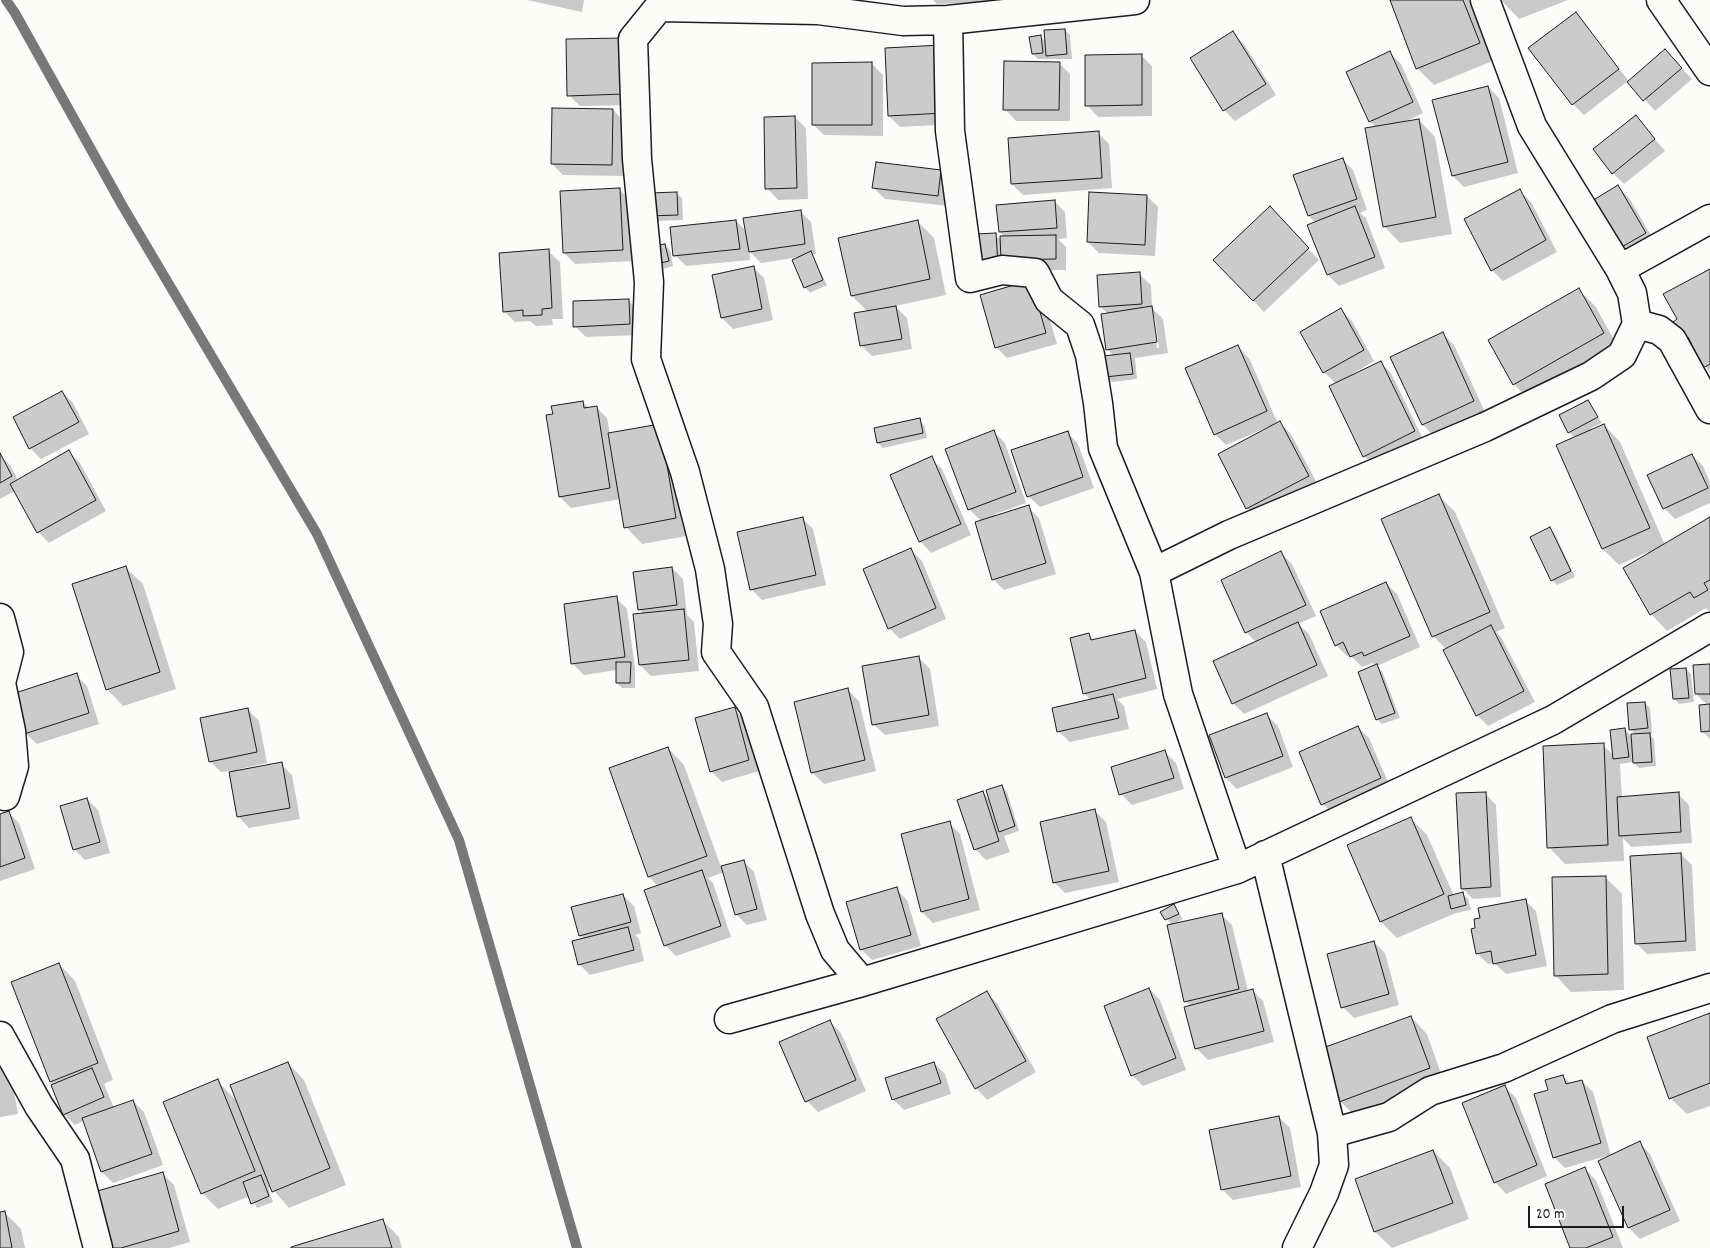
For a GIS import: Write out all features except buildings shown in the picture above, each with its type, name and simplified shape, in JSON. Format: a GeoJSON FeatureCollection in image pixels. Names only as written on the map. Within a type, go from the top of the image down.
{"type":"FeatureCollection","features":[{"type":"Feature","properties":{"kind":"street"},"geometry":{"type":"LineString","coordinates":[[1154,572],[1229,535],[1485,427],[1591,376],[1622,355],[1637,324],[1632,294],[1620,269],[1532,126],[1485,0]]}},
{"type":"Feature","properties":{"kind":"street"},"geometry":{"type":"LineString","coordinates":[[1661,0],[1710,71]]}},
{"type":"Feature","properties":{"kind":"street"},"geometry":{"type":"LineString","coordinates":[[862,982],[835,950],[820,914],[754,707],[716,652],[718,624],[710,569],[685,472],[646,359],[649,282],[637,159],[633,39],[659,7],[904,11],[948,20],[1118,1]]}},
{"type":"Feature","properties":{"kind":"street"},"geometry":{"type":"LineString","coordinates":[[948,20],[950,131],[970,278],[1002,270],[1035,273],[1049,300],[1080,325],[1090,355],[1103,448],[1154,572],[1178,694],[1237,869]]}},
{"type":"Feature","properties":{"kind":"street"},"geometry":{"type":"LineString","coordinates":[[1620,269],[1710,218]]}},
{"type":"Feature","properties":{"kind":"street"},"geometry":{"type":"LineString","coordinates":[[1637,324],[1659,330],[1672,340],[1710,410]]}},
{"type":"Feature","properties":{"kind":"street"},"geometry":{"type":"LineString","coordinates":[[0,618],[9,652],[1,683],[11,731],[14,766],[5,796],[0,795]]}},
{"type":"Feature","properties":{"kind":"street"},"geometry":{"type":"LineString","coordinates":[[729,1019],[862,982],[1237,869],[1553,720],[1710,627]]}},
{"type":"Feature","properties":{"kind":"street"},"geometry":{"type":"LineString","coordinates":[[1265,855],[1332,1133],[1334,1165],[1324,1193],[1297,1248]]}},
{"type":"Feature","properties":{"kind":"street"},"geometry":{"type":"LineString","coordinates":[[1332,1133],[1389,1117],[1430,1091],[1504,1068],[1612,1019],[1710,988]]}},
{"type":"Feature","properties":{"kind":"street"},"geometry":{"type":"LineString","coordinates":[[0,1036],[39,1106],[75,1159],[98,1248]]}},
{"type":"Feature","properties":{"kind":"waterway"},"geometry":{"type":"LineString","coordinates":[[6,0],[122,205],[317,534],[459,840],[577,1248]]}}]}
